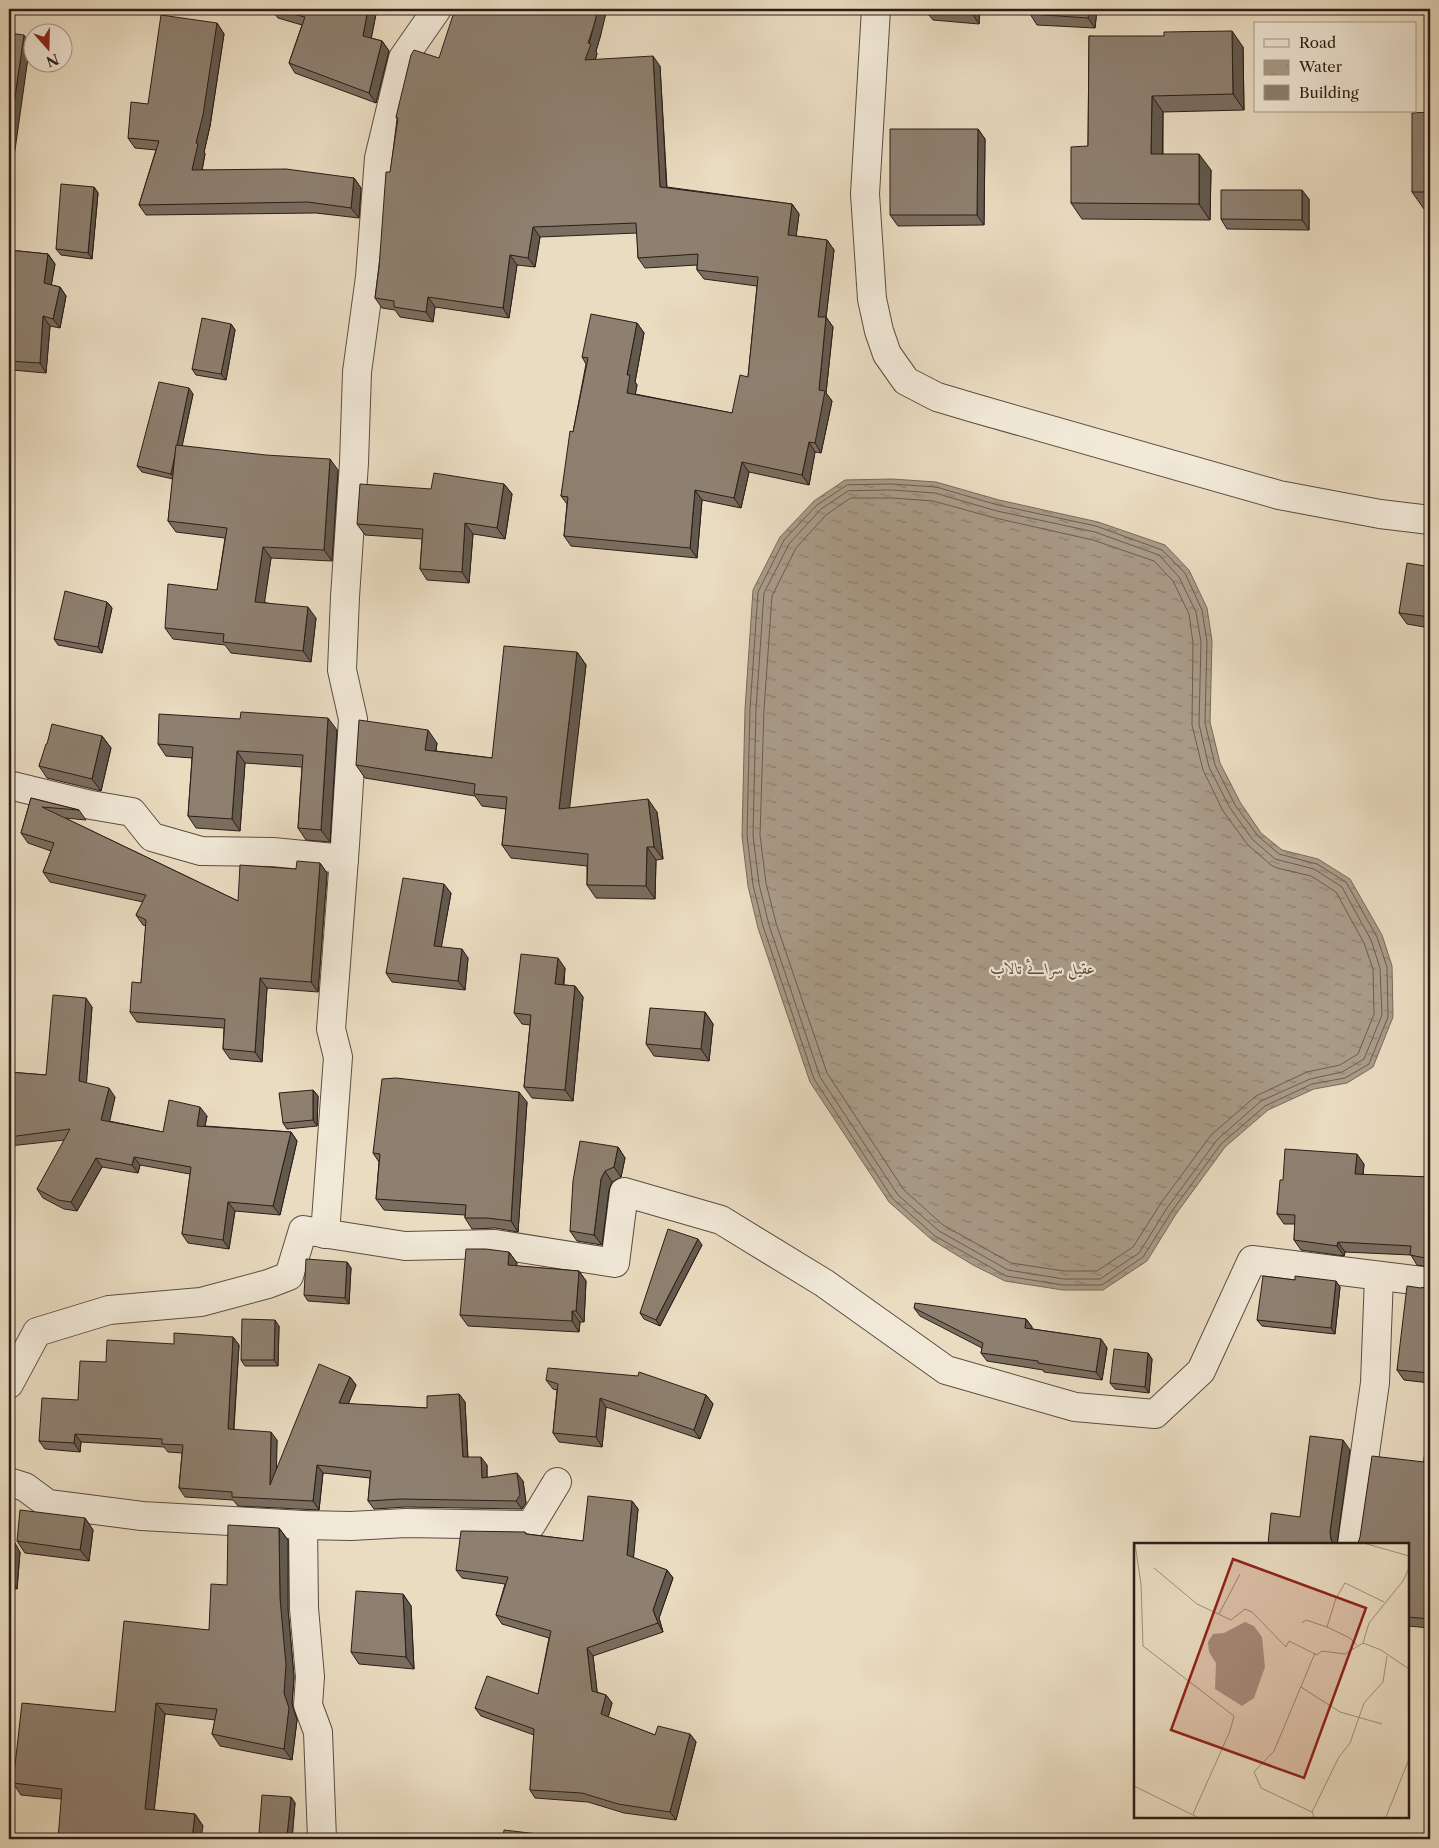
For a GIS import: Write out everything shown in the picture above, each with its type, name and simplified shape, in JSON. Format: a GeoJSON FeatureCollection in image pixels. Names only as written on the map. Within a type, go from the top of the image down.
{"type":"FeatureCollection","features":[{"type":"Feature","properties":{"kind":"street"},"geometry":{"type":"LineString","coordinates":[[325,1234],[338,1057],[331,1029],[353,719],[342,670],[354,463],[357,372],[370,277],[379,158],[403,58],[437,9]]}},
{"type":"Feature","properties":{"kind":"street"},"geometry":{"type":"LineString","coordinates":[[876,9],[865,194],[872,299],[887,354],[906,381],[937,396],[974,408],[1279,495],[1380,514],[1430,520]]}},
{"type":"Feature","properties":{"kind":"street"},"geometry":{"type":"LineString","coordinates":[[9,786],[91,805],[132,812],[152,837],[201,851],[273,852],[344,859]]}},
{"type":"Feature","properties":{"kind":"street"},"geometry":{"type":"LineString","coordinates":[[9,1384],[37,1332],[109,1310],[201,1302],[268,1284],[289,1276],[303,1230],[405,1246],[495,1244],[615,1264],[624,1192],[721,1220],[824,1283],[946,1370],[1075,1407],[1155,1414],[1201,1371],[1252,1260],[1430,1282]]}},
{"type":"Feature","properties":{"kind":"street"},"geometry":{"type":"LineString","coordinates":[[1352,1543],[1375,1383],[1379,1276]]}},
{"type":"Feature","properties":{"kind":"street"},"geometry":{"type":"LineString","coordinates":[[9,1482],[25,1488],[48,1504],[142,1516],[351,1526],[406,1523],[531,1525],[557,1482]]}},
{"type":"Feature","properties":{"kind":"street"},"geometry":{"type":"LineString","coordinates":[[304,1525],[304,1608],[310,1677],[308,1705],[318,1732],[322,1839]]}},
{"type":"Feature","properties":{"kind":"water","name":"عقیل سرائے تالاب"},"geometry":{"type":"Polygon","coordinates":[[[892,479],[936,482],[999,500],[1098,522],[1165,545],[1189,570],[1207,608],[1212,641],[1210,722],[1220,763],[1240,802],[1261,833],[1282,850],[1318,859],[1350,879],[1382,935],[1392,966],[1393,1017],[1373,1067],[1347,1083],[1314,1089],[1268,1110],[1225,1147],[1176,1214],[1147,1261],[1103,1290],[1063,1290],[1005,1281],[973,1265],[932,1240],[889,1202],[810,1082],[758,928],[748,886],[742,836],[745,709],[753,590],[780,537],[814,501],[845,480],[892,479]]]}},
{"type":"Feature","properties":{"kind":"building"},"geometry":{"type":"Polygon","coordinates":[[[272,9],[368,9],[363,36],[382,41],[369,93],[289,63],[305,17],[272,9]]]}},
{"type":"Feature","properties":{"kind":"building"},"geometry":{"type":"Polygon","coordinates":[[[455,9],[598,9],[588,43],[591,44],[585,60],[653,56],[660,187],[792,204],[788,235],[827,240],[818,317],[826,317],[819,390],[825,391],[815,443],[809,442],[802,475],[742,462],[734,498],[695,490],[690,548],[564,536],[568,497],[561,496],[570,431],[573,432],[588,358],[582,357],[591,314],[637,323],[627,375],[630,375],[627,393],[732,413],[740,375],[748,377],[758,277],[697,270],[698,254],[638,258],[636,223],[533,227],[528,258],[510,255],[503,308],[428,297],[426,312],[394,307],[394,301],[375,298],[386,172],[390,172],[398,118],[396,117],[411,55],[414,50],[439,58],[455,9]]]}},
{"type":"Feature","properties":{"kind":"building"},"geometry":{"type":"Polygon","coordinates":[[[972,9],[972,13],[925,10],[972,9]]]}},
{"type":"Feature","properties":{"kind":"building"},"geometry":{"type":"Polygon","coordinates":[[[1030,9],[1089,9],[1088,18],[1030,14],[1030,9]]]}},
{"type":"Feature","properties":{"kind":"building"},"geometry":{"type":"Polygon","coordinates":[[[161,15],[217,23],[203,115],[192,170],[286,169],[354,178],[351,208],[308,202],[139,205],[159,141],[128,138],[131,102],[148,104],[161,15]]]}},
{"type":"Feature","properties":{"kind":"building"},"geometry":{"type":"Polygon","coordinates":[[[1232,31],[1233,94],[1152,96],[1151,154],[1199,154],[1199,204],[1071,203],[1071,147],[1088,146],[1089,36],[1164,36],[1164,32],[1232,31]]]}},
{"type":"Feature","properties":{"kind":"building"},"geometry":{"type":"Polygon","coordinates":[[[9,33],[22,35],[22,49],[9,137],[9,33]]]}},
{"type":"Feature","properties":{"kind":"building"},"geometry":{"type":"Polygon","coordinates":[[[1430,112],[1430,192],[1412,192],[1412,113],[1430,112]]]}},
{"type":"Feature","properties":{"kind":"building"},"geometry":{"type":"Polygon","coordinates":[[[890,129],[978,129],[977,215],[890,215],[890,129]]]}},
{"type":"Feature","properties":{"kind":"building"},"geometry":{"type":"Polygon","coordinates":[[[61,184],[94,187],[88,253],[56,249],[61,184]]]}},
{"type":"Feature","properties":{"kind":"building"},"geometry":{"type":"Polygon","coordinates":[[[1221,190],[1302,190],[1302,220],[1221,219],[1221,190]]]}},
{"type":"Feature","properties":{"kind":"building"},"geometry":{"type":"Polygon","coordinates":[[[9,250],[48,254],[44,283],[60,287],[53,319],[43,316],[40,363],[9,361],[9,250]]]}},
{"type":"Feature","properties":{"kind":"building"},"geometry":{"type":"Polygon","coordinates":[[[202,318],[231,324],[221,374],[192,369],[202,318]]]}},
{"type":"Feature","properties":{"kind":"building"},"geometry":{"type":"Polygon","coordinates":[[[159,382],[189,388],[171,474],[137,466],[159,382]]]}},
{"type":"Feature","properties":{"kind":"building"},"geometry":{"type":"Polygon","coordinates":[[[176,445],[266,455],[330,459],[324,550],[263,547],[255,602],[308,607],[303,651],[223,642],[224,634],[165,628],[168,584],[217,590],[227,528],[168,521],[176,445]]]}},
{"type":"Feature","properties":{"kind":"building"},"geometry":{"type":"Polygon","coordinates":[[[434,473],[504,484],[497,528],[465,523],[462,572],[420,569],[423,529],[357,524],[360,484],[431,489],[434,473]]]}},
{"type":"Feature","properties":{"kind":"building"},"geometry":{"type":"Polygon","coordinates":[[[1427,555],[1430,555],[1430,617],[1399,613],[1407,563],[1425,566],[1427,555]]]}},
{"type":"Feature","properties":{"kind":"building"},"geometry":{"type":"Polygon","coordinates":[[[65,591],[107,602],[98,647],[54,639],[65,591]]]}},
{"type":"Feature","properties":{"kind":"building"},"geometry":{"type":"Polygon","coordinates":[[[504,646],[577,652],[559,809],[648,799],[654,847],[647,847],[646,886],[587,885],[588,854],[502,845],[507,797],[474,794],[475,784],[356,765],[359,720],[428,730],[425,750],[492,758],[504,646]]]}},
{"type":"Feature","properties":{"kind":"building"},"geometry":{"type":"Polygon","coordinates":[[[241,712],[328,718],[321,830],[298,828],[303,755],[237,751],[232,819],[188,816],[193,747],[158,744],[159,714],[240,719],[241,712]]]}},
{"type":"Feature","properties":{"kind":"building"},"geometry":{"type":"Polygon","coordinates":[[[52,724],[102,736],[92,779],[39,766],[52,724]]]}},
{"type":"Feature","properties":{"kind":"building"},"geometry":{"type":"Polygon","coordinates":[[[31,798],[79,810],[42,807],[238,901],[240,865],[296,869],[297,861],[320,863],[311,982],[260,978],[255,1052],[223,1049],[225,1019],[130,1012],[132,982],[141,983],[146,920],[136,915],[146,895],[43,872],[54,843],[21,833],[31,798]]]}},
{"type":"Feature","properties":{"kind":"building"},"geometry":{"type":"Polygon","coordinates":[[[403,878],[444,884],[434,946],[462,949],[458,981],[386,973],[403,878]]]}},
{"type":"Feature","properties":{"kind":"building"},"geometry":{"type":"Polygon","coordinates":[[[521,954],[558,958],[555,984],[575,986],[565,1090],[524,1087],[531,1015],[514,1013],[521,954]]]}},
{"type":"Feature","properties":{"kind":"building"},"geometry":{"type":"Polygon","coordinates":[[[53,995],[86,998],[79,1081],[109,1088],[101,1120],[163,1132],[169,1100],[200,1107],[197,1126],[291,1132],[273,1206],[228,1202],[223,1240],[182,1234],[191,1167],[134,1157],[132,1165],[96,1158],[71,1202],[58,1200],[37,1189],[70,1129],[9,1137],[9,1072],[46,1075],[53,995]]]}},
{"type":"Feature","properties":{"kind":"building"},"geometry":{"type":"Polygon","coordinates":[[[650,1008],[705,1012],[701,1049],[646,1044],[650,1008]]]}},
{"type":"Feature","properties":{"kind":"building"},"geometry":{"type":"Polygon","coordinates":[[[396,1078],[519,1092],[511,1221],[465,1218],[466,1205],[376,1199],[380,1154],[373,1153],[382,1079],[396,1078]]]}},
{"type":"Feature","properties":{"kind":"building"},"geometry":{"type":"Polygon","coordinates":[[[313,1090],[313,1120],[283,1123],[279,1093],[313,1090]]]}},
{"type":"Feature","properties":{"kind":"building"},"geometry":{"type":"Polygon","coordinates":[[[580,1141],[618,1147],[614,1167],[605,1171],[601,1179],[594,1235],[570,1231],[573,1181],[580,1141]]]}},
{"type":"Feature","properties":{"kind":"building"},"geometry":{"type":"Polygon","coordinates":[[[1285,1149],[1357,1154],[1355,1174],[1430,1177],[1430,1259],[1410,1255],[1411,1246],[1338,1242],[1337,1246],[1294,1240],[1295,1215],[1277,1214],[1280,1180],[1283,1180],[1285,1149]]]}},
{"type":"Feature","properties":{"kind":"building"},"geometry":{"type":"Polygon","coordinates":[[[668,1229],[698,1239],[656,1320],[640,1313],[668,1229]]]}},
{"type":"Feature","properties":{"kind":"building"},"geometry":{"type":"Polygon","coordinates":[[[466,1249],[509,1252],[508,1265],[579,1271],[576,1311],[572,1311],[572,1321],[460,1315],[466,1249]]]}},
{"type":"Feature","properties":{"kind":"building"},"geometry":{"type":"Polygon","coordinates":[[[306,1259],[347,1262],[345,1298],[304,1295],[306,1259]]]}},
{"type":"Feature","properties":{"kind":"building"},"geometry":{"type":"Polygon","coordinates":[[[1263,1276],[1295,1280],[1295,1276],[1336,1281],[1331,1328],[1257,1320],[1263,1276]]]}},
{"type":"Feature","properties":{"kind":"building"},"geometry":{"type":"Polygon","coordinates":[[[1407,1286],[1421,1288],[1430,1286],[1430,1373],[1397,1370],[1407,1286]]]}},
{"type":"Feature","properties":{"kind":"building"},"geometry":{"type":"Polygon","coordinates":[[[915,1303],[1026,1319],[1025,1328],[1101,1339],[1096,1372],[981,1353],[983,1343],[914,1308],[915,1303]]]}},
{"type":"Feature","properties":{"kind":"building"},"geometry":{"type":"Polygon","coordinates":[[[242,1319],[275,1320],[274,1360],[241,1360],[242,1319]]]}},
{"type":"Feature","properties":{"kind":"building"},"geometry":{"type":"Polygon","coordinates":[[[174,1333],[233,1337],[228,1429],[271,1432],[270,1485],[319,1364],[350,1377],[339,1403],[427,1408],[427,1396],[459,1394],[463,1457],[481,1457],[482,1478],[517,1473],[520,1495],[516,1501],[400,1499],[368,1501],[371,1471],[317,1465],[313,1501],[232,1497],[232,1492],[179,1488],[183,1445],[162,1444],[162,1439],[75,1434],[74,1443],[39,1441],[42,1398],[78,1400],[80,1361],[106,1362],[107,1340],[174,1344],[174,1333]]]}},
{"type":"Feature","properties":{"kind":"building"},"geometry":{"type":"Polygon","coordinates":[[[1114,1349],[1148,1353],[1145,1387],[1110,1383],[1114,1349]]]}},
{"type":"Feature","properties":{"kind":"building"},"geometry":{"type":"Polygon","coordinates":[[[548,1368],[638,1376],[639,1372],[706,1395],[694,1430],[600,1398],[596,1437],[553,1433],[558,1384],[546,1380],[548,1368]]]}},
{"type":"Feature","properties":{"kind":"building"},"geometry":{"type":"Polygon","coordinates":[[[1430,1376],[1430,1619],[1409,1617],[1409,1543],[1358,1543],[1372,1456],[1424,1462],[1430,1376]]]}},
{"type":"Feature","properties":{"kind":"building"},"geometry":{"type":"Polygon","coordinates":[[[1310,1436],[1343,1440],[1330,1532],[1333,1543],[1268,1543],[1271,1513],[1300,1517],[1310,1436]]]}},
{"type":"Feature","properties":{"kind":"building"},"geometry":{"type":"Polygon","coordinates":[[[588,1496],[632,1501],[627,1555],[667,1570],[653,1610],[658,1623],[587,1648],[592,1691],[606,1695],[601,1714],[655,1735],[658,1726],[690,1734],[670,1812],[618,1804],[582,1793],[530,1790],[534,1729],[475,1708],[487,1676],[538,1694],[551,1631],[496,1615],[508,1577],[456,1570],[461,1531],[525,1532],[526,1534],[583,1541],[588,1496]]]}},
{"type":"Feature","properties":{"kind":"building"},"geometry":{"type":"Polygon","coordinates":[[[20,1510],[85,1518],[80,1550],[17,1541],[20,1510]]]}},
{"type":"Feature","properties":{"kind":"building"},"geometry":{"type":"Polygon","coordinates":[[[228,1525],[279,1528],[280,1598],[286,1665],[284,1693],[289,1708],[284,1749],[212,1734],[217,1709],[156,1703],[145,1809],[195,1814],[192,1839],[58,1839],[62,1789],[13,1783],[22,1703],[115,1712],[124,1621],[209,1630],[211,1584],[227,1585],[228,1525]]]}},
{"type":"Feature","properties":{"kind":"building"},"geometry":{"type":"Polygon","coordinates":[[[9,1543],[15,1543],[11,1580],[9,1580],[9,1543]]]}},
{"type":"Feature","properties":{"kind":"building"},"geometry":{"type":"Polygon","coordinates":[[[356,1591],[403,1594],[406,1657],[351,1652],[356,1591]]]}},
{"type":"Feature","properties":{"kind":"building"},"geometry":{"type":"Polygon","coordinates":[[[262,1795],[291,1797],[287,1836],[259,1833],[262,1795]]]}},
{"type":"Feature","properties":{"kind":"building"},"geometry":{"type":"Polygon","coordinates":[[[504,1830],[538,1834],[537,1839],[503,1839],[504,1830]]]}}]}
